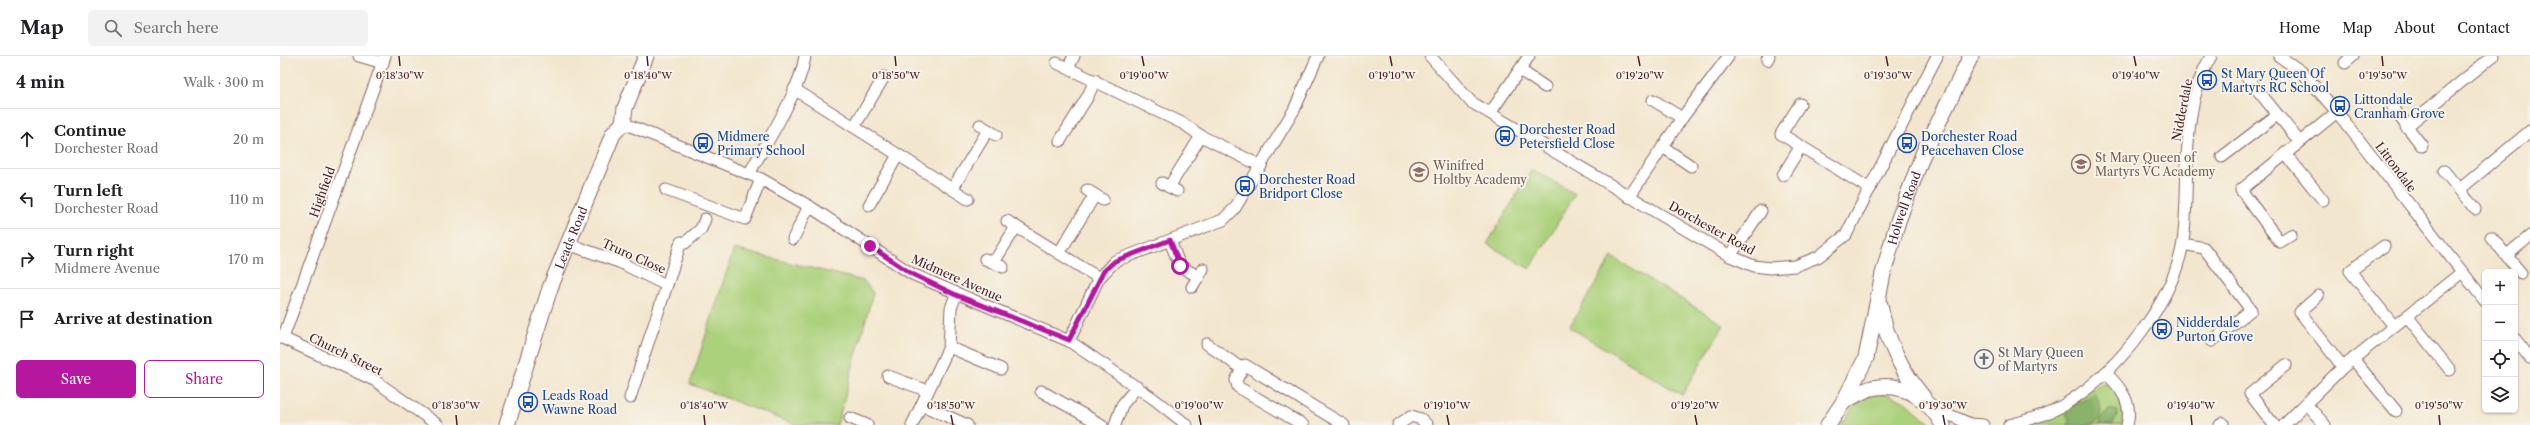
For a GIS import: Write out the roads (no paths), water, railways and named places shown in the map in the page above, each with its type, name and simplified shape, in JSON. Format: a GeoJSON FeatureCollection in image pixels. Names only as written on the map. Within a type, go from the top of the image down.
{"type":"FeatureCollection","features":[{"type":"Feature","properties":{"kind":"street"},"geometry":{"type":"LineString","coordinates":[[359,56],[384,60]]}},
{"type":"Feature","properties":{"kind":"street","name":"Leads Road"},"geometry":{"type":"LineString","coordinates":[[507,425],[550,288],[613,134],[623,123],[625,108],[646,56]]}},
{"type":"Feature","properties":{"kind":"street"},"geometry":{"type":"LineString","coordinates":[[750,174],[794,89],[803,67],[805,56]]}},
{"type":"Feature","properties":{"kind":"street"},"geometry":{"type":"LineString","coordinates":[[1068,68],[1074,56]]}},
{"type":"Feature","properties":{"kind":"street"},"geometry":{"type":"LineString","coordinates":[[1069,340],[1099,278],[1115,261],[1223,220],[1235,208],[1294,110],[1318,56]]}},
{"type":"Feature","properties":{"kind":"street","name":"Dorchester Road"},"geometry":{"type":"LineString","coordinates":[[1430,56],[1472,102],[1730,256],[1754,266],[1770,268],[1795,266],[1818,257],[1846,235],[1937,56]]}},
{"type":"Feature","properties":{"kind":"street"},"geometry":{"type":"LineString","coordinates":[[1491,112],[1529,56]]}},
{"type":"Feature","properties":{"kind":"street","name":"Holwell Road"},"geometry":{"type":"LineString","coordinates":[[1828,425],[1844,401],[1866,358],[1898,221],[1923,154],[1971,56]]}},
{"type":"Feature","properties":{"kind":"street","name":"Nidderdale"},"geometry":{"type":"LineString","coordinates":[[2008,425],[2036,417],[2070,402],[2106,373],[2143,331],[2168,289],[2182,244],[2187,192],[2187,138],[2204,69],[2211,56]]}},
{"type":"Feature","properties":{"kind":"street","name":"Littondale"},"geometry":{"type":"LineString","coordinates":[[2278,56],[2302,72],[2337,112],[2461,273],[2482,298]]}},
{"type":"Feature","properties":{"kind":"street"},"geometry":{"type":"LineString","coordinates":[[2406,127],[2493,56]]}},
{"type":"Feature","properties":{"kind":"street"},"geometry":{"type":"LineString","coordinates":[[1629,197],[1682,118],[1728,57]]}},
{"type":"Feature","properties":{"kind":"street","name":"Highfield"},"geometry":{"type":"LineString","coordinates":[[281,337],[384,60]]}},
{"type":"Feature","properties":{"kind":"street"},"geometry":{"type":"LineString","coordinates":[[1057,63],[1184,124],[1201,136],[1261,166]]}},
{"type":"Feature","properties":{"kind":"street"},"geometry":{"type":"LineString","coordinates":[[1520,70],[1545,87]]}},
{"type":"Feature","properties":{"kind":"street"},"geometry":{"type":"LineString","coordinates":[[854,127],[884,78]]}},
{"type":"Feature","properties":{"kind":"street"},"geometry":{"type":"LineString","coordinates":[[2252,79],[2277,115],[2300,141]]}},
{"type":"Feature","properties":{"kind":"street"},"geometry":{"type":"LineString","coordinates":[[1060,141],[1088,96],[1095,80]]}},
{"type":"Feature","properties":{"kind":"street"},"geometry":{"type":"LineString","coordinates":[[794,89],[953,188],[968,199]]}},
{"type":"Feature","properties":{"kind":"street"},"geometry":{"type":"LineString","coordinates":[[1653,100],[1682,118]]}},
{"type":"Feature","properties":{"kind":"street"},"geometry":{"type":"LineString","coordinates":[[1800,104],[1780,134],[1870,189]]}},
{"type":"Feature","properties":{"kind":"street"},"geometry":{"type":"LineString","coordinates":[[2393,108],[2422,146]]}},
{"type":"Feature","properties":{"kind":"street"},"geometry":{"type":"LineString","coordinates":[[2291,235],[2280,242],[2241,190],[2337,112]]}},
{"type":"Feature","properties":{"kind":"street"},"geometry":{"type":"LineString","coordinates":[[2222,157],[2277,115]]}},
{"type":"Feature","properties":{"kind":"street","name":"Midmere Avenue"},"geometry":{"type":"LineString","coordinates":[[623,123],[761,179],[809,206],[912,274],[956,295],[1069,340],[1137,387],[1187,425]]}},
{"type":"Feature","properties":{"kind":"street"},"geometry":{"type":"LineString","coordinates":[[953,188],[988,130]]}},
{"type":"Feature","properties":{"kind":"street"},"geometry":{"type":"LineString","coordinates":[[2460,189],[2530,130]]}},
{"type":"Feature","properties":{"kind":"street"},"geometry":{"type":"LineString","coordinates":[[1170,187],[1201,136]]}},
{"type":"Feature","properties":{"kind":"street"},"geometry":{"type":"LineString","coordinates":[[1783,175],[1801,146]]}},
{"type":"Feature","properties":{"kind":"street"},"geometry":{"type":"LineString","coordinates":[[1663,147],[1691,166]]}},
{"type":"Feature","properties":{"kind":"street"},"geometry":{"type":"LineString","coordinates":[[2285,153],[2322,200]]}},
{"type":"Feature","properties":{"kind":"street"},"geometry":{"type":"LineString","coordinates":[[869,205],[898,155]]}},
{"type":"Feature","properties":{"kind":"street"},"geometry":{"type":"LineString","coordinates":[[2444,171],[2475,209]]}},
{"type":"Feature","properties":{"kind":"street"},"geometry":{"type":"LineString","coordinates":[[666,190],[745,219],[761,179]]}},
{"type":"Feature","properties":{"kind":"street"},"geometry":{"type":"LineString","coordinates":[[1059,253],[1095,195]]}},
{"type":"Feature","properties":{"kind":"street"},"geometry":{"type":"LineString","coordinates":[[793,239],[809,206]]}},
{"type":"Feature","properties":{"kind":"street"},"geometry":{"type":"LineString","coordinates":[[1730,256],[1761,211]]}},
{"type":"Feature","properties":{"kind":"street","name":"Truro Close"},"geometry":{"type":"LineString","coordinates":[[630,398],[631,382],[682,242],[701,229],[705,220]]}},
{"type":"Feature","properties":{"kind":"street"},"geometry":{"type":"LineString","coordinates":[[994,263],[1012,224],[1099,278]]}},
{"type":"Feature","properties":{"kind":"street"},"geometry":{"type":"LineString","coordinates":[[2507,255],[2530,236]]}},
{"type":"Feature","properties":{"kind":"street"},"geometry":{"type":"LineString","coordinates":[[2491,237],[2521,273]]}},
{"type":"Feature","properties":{"kind":"street"},"geometry":{"type":"LineString","coordinates":[[1170,240],[1180,266],[1198,278]]}},
{"type":"Feature","properties":{"kind":"street","name":"Truro Close"},"geometry":{"type":"LineString","coordinates":[[568,244],[619,262],[666,285]]}},
{"type":"Feature","properties":{"kind":"street"},"geometry":{"type":"LineString","coordinates":[[2182,244],[2204,248],[2251,310],[2212,341]]}},
{"type":"Feature","properties":{"kind":"street"},"geometry":{"type":"LineString","coordinates":[[2384,246],[2350,271],[2394,326]]}},
{"type":"Feature","properties":{"kind":"street"},"geometry":{"type":"LineString","coordinates":[[2284,425],[2343,367],[2461,273]]}},
{"type":"Feature","properties":{"kind":"street"},"geometry":{"type":"LineString","coordinates":[[912,425],[949,347],[951,308],[956,295]]}},
{"type":"Feature","properties":{"kind":"street"},"geometry":{"type":"LineString","coordinates":[[2318,296],[2300,312],[2343,367]]}},
{"type":"Feature","properties":{"kind":"street","name":"Holwell Road"},"geometry":{"type":"LineString","coordinates":[[1879,300],[1882,320],[1908,379],[1930,404],[1943,425]]}},
{"type":"Feature","properties":{"kind":"street"},"geometry":{"type":"LineString","coordinates":[[2407,316],[2450,370]]}},
{"type":"Feature","properties":{"kind":"street","name":"Church Street"},"geometry":{"type":"LineString","coordinates":[[281,337],[374,380],[438,425]]}},
{"type":"Feature","properties":{"kind":"street"},"geometry":{"type":"LineString","coordinates":[[2517,341],[2530,358]]}},
{"type":"Feature","properties":{"kind":"street"},"geometry":{"type":"LineString","coordinates":[[1207,344],[1242,369]]}},
{"type":"Feature","properties":{"kind":"street"},"geometry":{"type":"LineString","coordinates":[[949,347],[1001,369]]}},
{"type":"Feature","properties":{"kind":"street"},"geometry":{"type":"LineString","coordinates":[[2353,359],[2396,411]]}},
{"type":"Feature","properties":{"kind":"street"},"geometry":{"type":"LineString","coordinates":[[1303,425],[1238,387],[1236,380],[1245,365],[1344,425]]}},
{"type":"Feature","properties":{"kind":"street"},"geometry":{"type":"LineString","coordinates":[[2274,425],[2250,394],[2286,365]]}},
{"type":"Feature","properties":{"kind":"street"},"geometry":{"type":"LineString","coordinates":[[2106,373],[2122,389],[2128,402],[2129,424]]}},
{"type":"Feature","properties":{"kind":"street"},"geometry":{"type":"LineString","coordinates":[[888,376],[928,391]]}},
{"type":"Feature","properties":{"kind":"street"},"geometry":{"type":"LineString","coordinates":[[1115,425],[1122,405],[1137,387]]}},
{"type":"Feature","properties":{"kind":"street"},"geometry":{"type":"LineString","coordinates":[[1844,401],[1872,388],[1897,387],[1970,424],[1983,425]]}},
{"type":"Feature","properties":{"kind":"street"},"geometry":{"type":"LineString","coordinates":[[1042,390],[1102,425]]}},
{"type":"Feature","properties":{"kind":"street"},"geometry":{"type":"LineString","coordinates":[[922,404],[967,425]]}},
{"type":"Feature","properties":{"kind":"street"},"geometry":{"type":"LineString","coordinates":[[2306,404],[2325,425]]}},
{"type":"Feature","properties":{"kind":"street"},"geometry":{"type":"LineString","coordinates":[[1398,425],[1411,416],[1422,419],[1427,425]]}},
{"type":"Feature","properties":{"kind":"street"},"geometry":{"type":"LineString","coordinates":[[850,418],[867,425]]}},
{"type":"Feature","properties":{"kind":"place","name":"St Mary Queen Of Martyrs RC School"},"geometry":{"type":"Point","coordinates":[2207,80]}},
{"type":"Feature","properties":{"kind":"place","name":"Littondale Cranham Grove"},"geometry":{"type":"Point","coordinates":[2340,106]}},
{"type":"Feature","properties":{"kind":"place","name":"Dorchester Road Petersfield Close"},"geometry":{"type":"Point","coordinates":[1505,136]}},
{"type":"Feature","properties":{"kind":"place","name":"Midmere Primary School"},"geometry":{"type":"Point","coordinates":[703,143]}},
{"type":"Feature","properties":{"kind":"place","name":"Dorchester Road Peacehaven Close"},"geometry":{"type":"Point","coordinates":[1907,143]}},
{"type":"Feature","properties":{"kind":"place","name":"St Mary Queen of Martyrs VC Academy"},"geometry":{"type":"Point","coordinates":[2081,164]}},
{"type":"Feature","properties":{"kind":"place","name":"Winifred Holtby Academy"},"geometry":{"type":"Point","coordinates":[1419,172]}},
{"type":"Feature","properties":{"kind":"place","name":"Dorchester Road Bridport Close"},"geometry":{"type":"Point","coordinates":[1245,186]}},
{"type":"Feature","properties":{"kind":"place","name":"Nidderdale Purton Grove"},"geometry":{"type":"Point","coordinates":[2162,329]}},
{"type":"Feature","properties":{"kind":"place","name":"St Mary Queen of Martyrs"},"geometry":{"type":"Point","coordinates":[1984,359]}},
{"type":"Feature","properties":{"kind":"place","name":"Leads Road Wawne Road"},"geometry":{"type":"Point","coordinates":[528,402]}}]}
